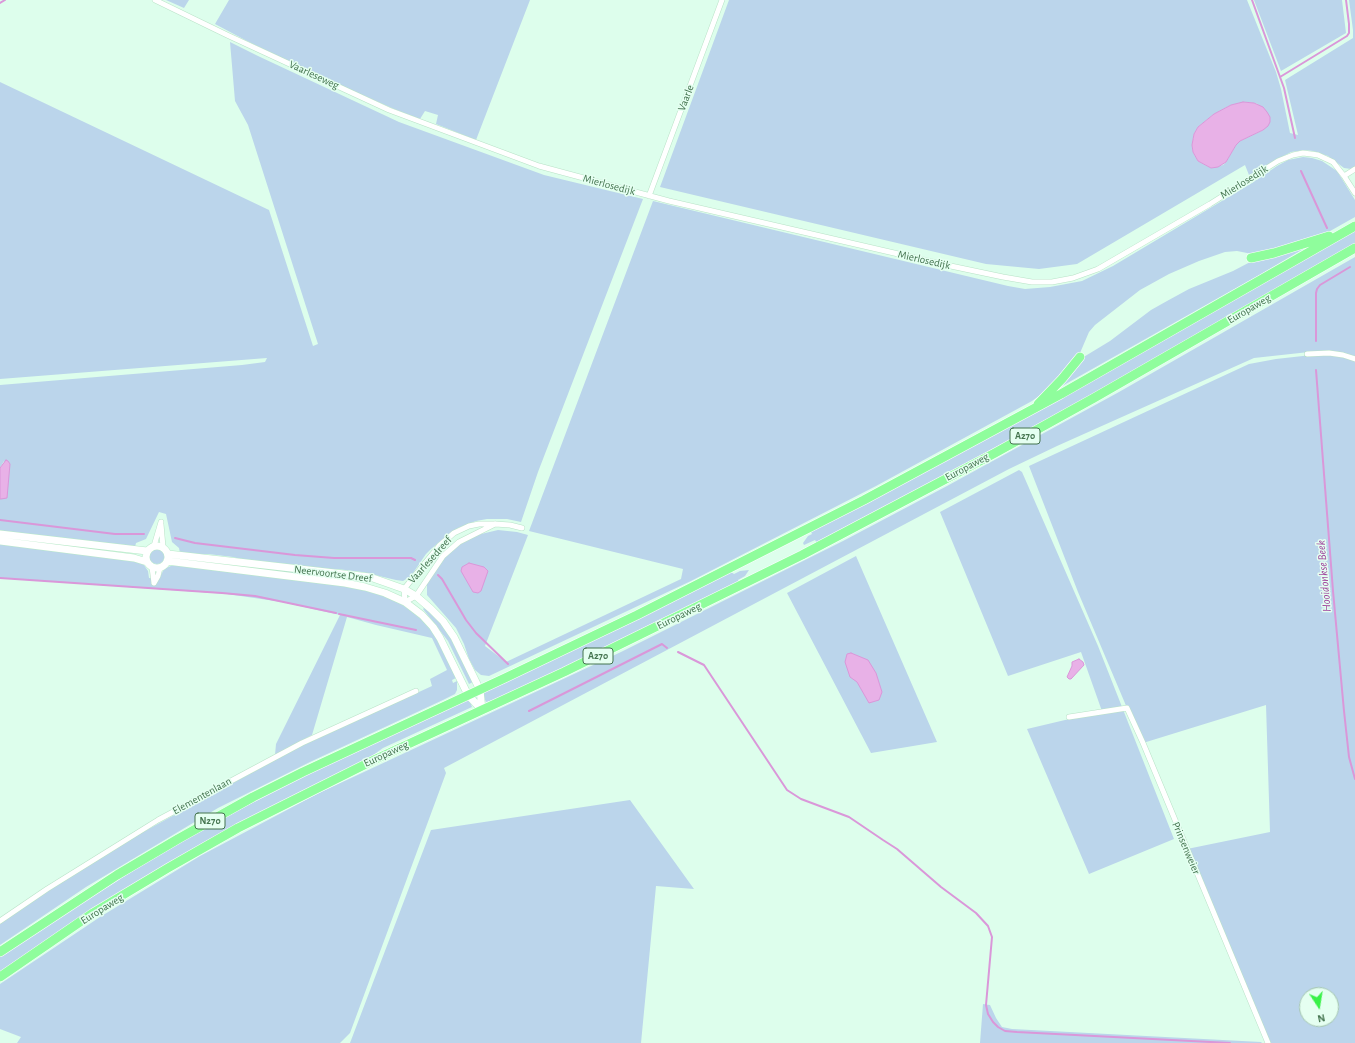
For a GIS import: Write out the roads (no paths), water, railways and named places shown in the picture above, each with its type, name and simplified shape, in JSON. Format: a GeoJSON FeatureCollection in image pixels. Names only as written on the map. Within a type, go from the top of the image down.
{"type":"FeatureCollection","features":[{"type":"Feature","properties":{"kind":"highway","name":"A270"},"geometry":{"type":"LineString","coordinates":[[1250,258],[1306,244],[1352,228]]}},
{"type":"Feature","properties":{"kind":"highway","name":"Europaweg"},"geometry":{"type":"LineString","coordinates":[[0,952],[25,934],[117,875],[219,816],[303,772],[480,690],[684,592],[864,500],[1031,410],[1352,228]]}},
{"type":"Feature","properties":{"kind":"highway","name":"Europaweg"},"geometry":{"type":"LineString","coordinates":[[0,977],[93,913],[196,851],[290,801],[646,632],[802,555],[1087,402],[1355,248]]}},
{"type":"Feature","properties":{"kind":"highway","name":"A270"},"geometry":{"type":"LineString","coordinates":[[1031,410],[1080,357]]}},
{"type":"Feature","properties":{"kind":"street","name":"Vaarleseweg"},"geometry":{"type":"LineString","coordinates":[[155,0],[389,110],[476,143]]}},
{"type":"Feature","properties":{"kind":"street","name":"Vaarle"},"geometry":{"type":"LineString","coordinates":[[649,196],[722,0]]}},
{"type":"Feature","properties":{"kind":"street","name":"Mierlosedijk"},"geometry":{"type":"LineString","coordinates":[[476,143],[539,166],[649,196],[946,266],[1003,278],[1032,282],[1052,282],[1073,278],[1098,270],[1286,157],[1303,153],[1318,155],[1333,162],[1355,193]]}},
{"type":"Feature","properties":{"kind":"street"},"geometry":{"type":"LineString","coordinates":[[1344,176],[1355,170]]}},
{"type":"Feature","properties":{"kind":"street"},"geometry":{"type":"LineString","coordinates":[[1308,354],[1329,353],[1355,359]]}},
{"type":"Feature","properties":{"kind":"street"},"geometry":{"type":"LineString","coordinates":[[0,534],[147,551],[154,546],[161,522],[163,547],[168,554],[167,561],[164,566],[160,568],[154,583],[146,554],[147,551]]}},
{"type":"Feature","properties":{"kind":"street","name":"Vaarlesedreef"},"geometry":{"type":"LineString","coordinates":[[495,524],[459,542],[443,556],[416,596],[405,602],[404,590],[439,546],[454,533],[469,526],[479,524],[495,524],[510,525],[522,528]]}},
{"type":"Feature","properties":{"kind":"street"},"geometry":{"type":"LineString","coordinates":[[0,542],[134,558],[160,568]]}},
{"type":"Feature","properties":{"kind":"street"},"geometry":{"type":"LineString","coordinates":[[154,546],[163,547]]}},
{"type":"Feature","properties":{"kind":"street","name":"Neervoortse Dreef"},"geometry":{"type":"LineString","coordinates":[[168,554],[370,578],[404,590],[416,596],[433,611],[454,637],[480,690],[482,710]]}},
{"type":"Feature","properties":{"kind":"street","name":"Neervoortse Dreef"},"geometry":{"type":"LineString","coordinates":[[167,561],[351,584],[385,593],[405,602],[422,615],[433,627],[468,695],[482,710]]}},
{"type":"Feature","properties":{"kind":"street","name":"Elementenlaan"},"geometry":{"type":"LineString","coordinates":[[0,922],[47,889],[158,820],[296,746],[416,691]]}},
{"type":"Feature","properties":{"kind":"street","name":"Prinsenweier"},"geometry":{"type":"LineString","coordinates":[[1069,716],[1127,708],[1268,1043]]}},
{"type":"Feature","properties":{"kind":"waterway"},"geometry":{"type":"LineString","coordinates":[[0,3],[5,0]]}},
{"type":"Feature","properties":{"kind":"waterway","name":"Hooidonkse Beek"},"geometry":{"type":"LineString","coordinates":[[1252,0],[1284,88],[1295,138]]}},
{"type":"Feature","properties":{"kind":"waterway","name":"Hooidonkse Beek"},"geometry":{"type":"LineString","coordinates":[[1280,77],[1347,36],[1349,33],[1349,24],[1346,0]]}},
{"type":"Feature","properties":{"kind":"waterway","name":"Hooidonkse Beek"},"geometry":{"type":"LineString","coordinates":[[1301,171],[1327,228]]}},
{"type":"Feature","properties":{"kind":"waterway","name":"Hooidonkse Beek"},"geometry":{"type":"LineString","coordinates":[[1316,341],[1317,289],[1320,285],[1350,267]]}},
{"type":"Feature","properties":{"kind":"waterway","name":"Hooidonkse Beek"},"geometry":{"type":"LineString","coordinates":[[1316,370],[1344,711],[1349,757],[1355,779]]}},
{"type":"Feature","properties":{"kind":"waterway"},"geometry":{"type":"LineString","coordinates":[[0,520],[115,534],[144,534]]}},
{"type":"Feature","properties":{"kind":"waterway"},"geometry":{"type":"LineString","coordinates":[[175,538],[195,543],[295,555],[334,558],[411,558],[415,560]]}},
{"type":"Feature","properties":{"kind":"waterway"},"geometry":{"type":"LineString","coordinates":[[438,575],[442,579],[466,620],[476,633],[508,664]]}},
{"type":"Feature","properties":{"kind":"waterway"},"geometry":{"type":"LineString","coordinates":[[0,578],[255,596],[336,613]]}},
{"type":"Feature","properties":{"kind":"waterway"},"geometry":{"type":"LineString","coordinates":[[339,614],[416,630]]}},
{"type":"Feature","properties":{"kind":"waterway"},"geometry":{"type":"LineString","coordinates":[[529,711],[662,644],[667,648]]}},
{"type":"Feature","properties":{"kind":"waterway"},"geometry":{"type":"LineString","coordinates":[[678,652],[704,665],[787,790],[801,799],[849,817],[897,849],[941,887],[976,913],[988,926],[992,937],[986,1005],[988,1014],[998,1027],[1005,1031],[1017,1032],[1230,1043]]}}]}
